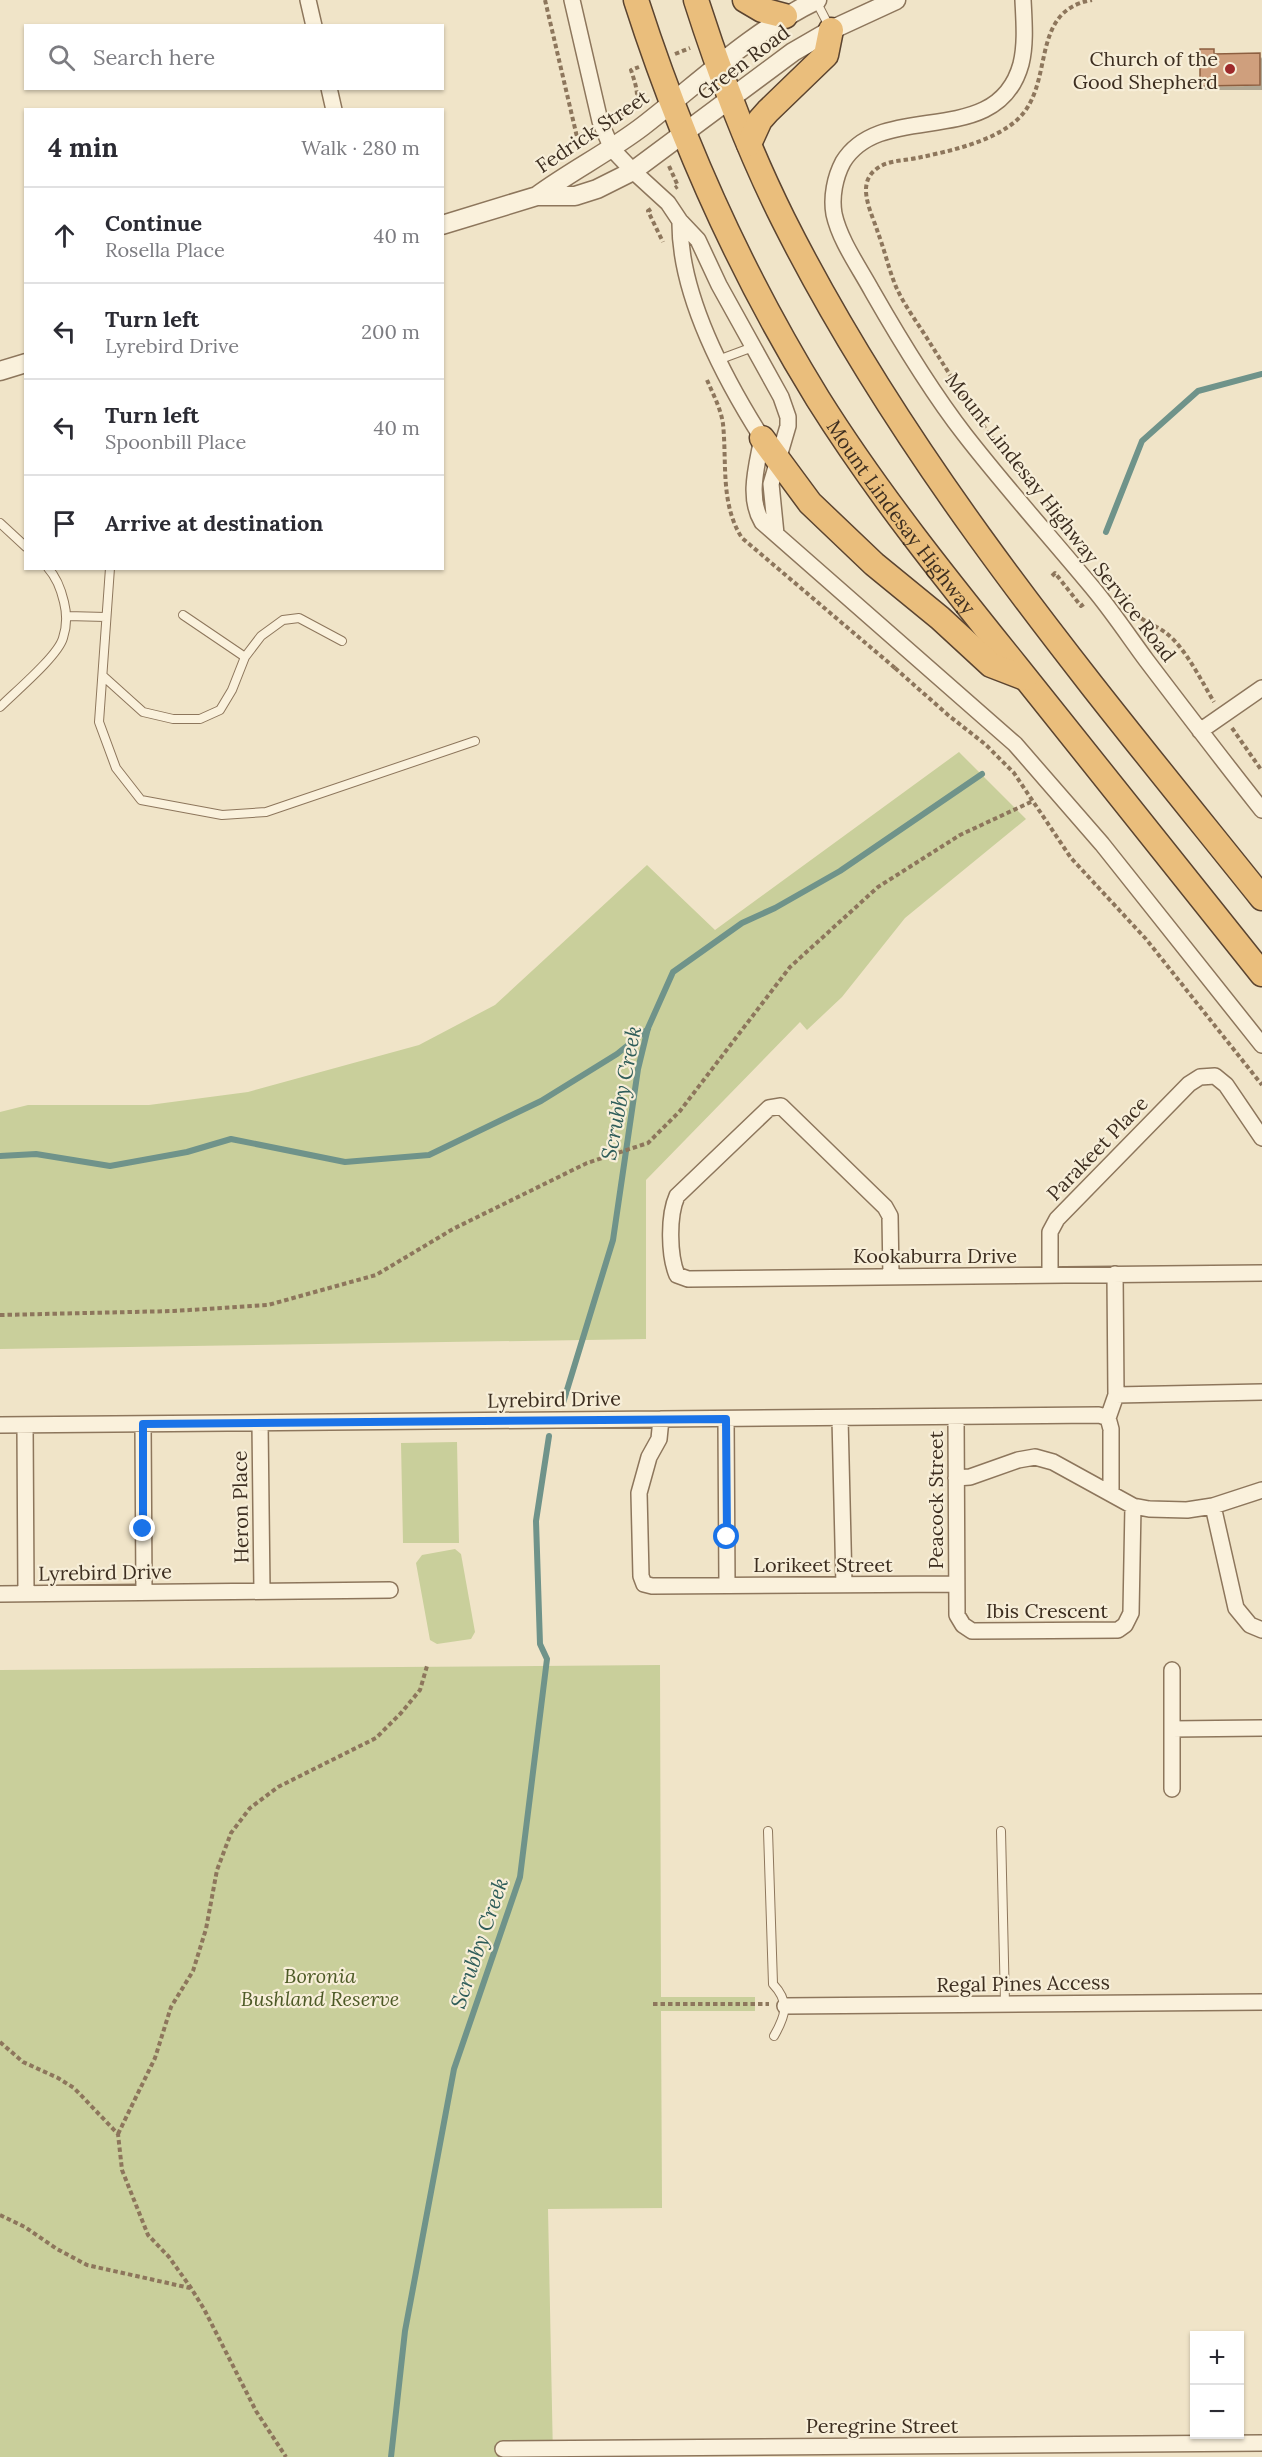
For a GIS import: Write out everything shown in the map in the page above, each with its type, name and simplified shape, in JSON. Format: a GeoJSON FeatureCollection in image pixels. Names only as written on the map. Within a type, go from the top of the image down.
{"type":"FeatureCollection","features":[{"type":"Feature","properties":{"kind":"highway","name":"Mount Lindesay Highway"},"geometry":{"type":"LineString","coordinates":[[636,0],[685,134],[730,240],[750,280],[818,399],[917,541],[1262,974]]}},
{"type":"Feature","properties":{"kind":"highway"},"geometry":{"type":"LineString","coordinates":[[696,0],[717,66],[783,219],[819,288],[879,389],[939,482],[1079,668],[1262,898]]}},
{"type":"Feature","properties":{"kind":"highway"},"geometry":{"type":"LineString","coordinates":[[745,0],[762,9],[784,16]]}},
{"type":"Feature","properties":{"kind":"highway"},"geometry":{"type":"LineString","coordinates":[[749,144],[760,120],[826,55],[831,30]]}},
{"type":"Feature","properties":{"kind":"highway"},"geometry":{"type":"LineString","coordinates":[[762,438],[823,516],[873,564],[940,618],[991,665],[1025,678]]}},
{"type":"Feature","properties":{"kind":"street"},"geometry":{"type":"LineString","coordinates":[[308,0],[314,24]]}},
{"type":"Feature","properties":{"kind":"street"},"geometry":{"type":"LineString","coordinates":[[572,0],[600,121],[612,149],[668,203],[680,221],[698,240],[719,285],[781,397],[788,417],[787,434],[777,460],[771,496],[776,534]]}},
{"type":"Feature","properties":{"kind":"street","name":"Green Road"},"geometry":{"type":"LineString","coordinates":[[673,102],[763,30],[784,16],[816,0]]}},
{"type":"Feature","properties":{"kind":"street","name":"Green Road"},"geometry":{"type":"LineString","coordinates":[[685,134],[793,51],[831,30],[896,0]]}},
{"type":"Feature","properties":{"kind":"street","name":"Mount Lindesay Highway Service Road"},"geometry":{"type":"LineString","coordinates":[[1023,0],[1021,63],[1015,79],[999,101],[975,115],[889,132],[862,142],[852,150],[837,175],[833,200],[834,214],[847,246],[917,366],[964,434],[1098,595],[1262,810]]}},
{"type":"Feature","properties":{"kind":"street"},"geometry":{"type":"LineString","coordinates":[[329,90],[334,108]]}},
{"type":"Feature","properties":{"kind":"street","name":"Fedrick Street"},"geometry":{"type":"LineString","coordinates":[[537,196],[566,174],[612,149],[673,102]]}},
{"type":"Feature","properties":{"kind":"street","name":"Fedrick Street"},"geometry":{"type":"LineString","coordinates":[[444,224],[537,196],[575,196],[597,189],[633,171],[685,134]]}},
{"type":"Feature","properties":{"kind":"street"},"geometry":{"type":"LineString","coordinates":[[680,221],[683,262],[699,314],[731,387],[762,438],[753,493],[754,506],[762,522],[1015,744],[1102,844],[1262,1045]]}},
{"type":"Feature","properties":{"kind":"street"},"geometry":{"type":"LineString","coordinates":[[0,371],[24,364]]}},
{"type":"Feature","properties":{"kind":"street"},"geometry":{"type":"LineString","coordinates":[[1200,731],[1262,688]]}},
{"type":"Feature","properties":{"kind":"street","name":"Parakeet Place"},"geometry":{"type":"LineString","coordinates":[[1050,1275],[1050,1232],[1057,1219],[1189,1084],[1200,1077],[1215,1076],[1226,1085],[1262,1138]]}},
{"type":"Feature","properties":{"kind":"street","name":"Kookaburra Drive"},"geometry":{"type":"LineString","coordinates":[[891,1276],[890,1216],[885,1207],[781,1106],[769,1108],[677,1196],[672,1208],[672,1263],[677,1275],[688,1279],[1262,1273]]}},
{"type":"Feature","properties":{"kind":"street"},"geometry":{"type":"LineString","coordinates":[[1111,1493],[1111,1429],[1108,1419],[1116,1395],[1115,1274]]}},
{"type":"Feature","properties":{"kind":"street"},"geometry":{"type":"LineString","coordinates":[[1116,1395],[1262,1392]]}},
{"type":"Feature","properties":{"kind":"street","name":"Lyrebird Drive"},"geometry":{"type":"LineString","coordinates":[[0,1425],[1099,1415],[1108,1419]]}},
{"type":"Feature","properties":{"kind":"street","name":"Peacock Street"},"geometry":{"type":"LineString","coordinates":[[956,1417],[956,1584]]}},
{"type":"Feature","properties":{"kind":"street"},"geometry":{"type":"LineString","coordinates":[[840,1418],[844,1585]]}},
{"type":"Feature","properties":{"kind":"street","name":"Lorikeet Street"},"geometry":{"type":"LineString","coordinates":[[661,1419],[659,1439],[649,1457],[639,1493],[641,1576],[644,1584],[652,1586],[956,1584]]}},
{"type":"Feature","properties":{"kind":"street"},"geometry":{"type":"LineString","coordinates":[[726,1419],[727,1585]]}},
{"type":"Feature","properties":{"kind":"street","name":"Heron Place"},"geometry":{"type":"LineString","coordinates":[[260,1423],[262,1592]]}},
{"type":"Feature","properties":{"kind":"street"},"geometry":{"type":"LineString","coordinates":[[143,1424],[144,1592]]}},
{"type":"Feature","properties":{"kind":"street"},"geometry":{"type":"LineString","coordinates":[[25,1425],[26,1593]]}},
{"type":"Feature","properties":{"kind":"street"},"geometry":{"type":"LineString","coordinates":[[956,1478],[970,1477],[1018,1460],[1035,1457],[1053,1462],[1133,1506],[1149,1509],[1187,1510],[1212,1506],[1262,1490]]}},
{"type":"Feature","properties":{"kind":"street","name":"Ibis Crescent"},"geometry":{"type":"LineString","coordinates":[[956,1584],[957,1615],[963,1625],[972,1631],[1118,1630],[1125,1625],[1131,1613],[1133,1506]]}},
{"type":"Feature","properties":{"kind":"street"},"geometry":{"type":"LineString","coordinates":[[1212,1506],[1236,1608],[1250,1625],[1262,1630]]}},
{"type":"Feature","properties":{"kind":"street","name":"Lyrebird Drive"},"geometry":{"type":"LineString","coordinates":[[0,1594],[390,1590]]}},
{"type":"Feature","properties":{"kind":"street"},"geometry":{"type":"LineString","coordinates":[[1172,1670],[1172,1789]]}},
{"type":"Feature","properties":{"kind":"street"},"geometry":{"type":"LineString","coordinates":[[1172,1729],[1262,1728]]}},
{"type":"Feature","properties":{"kind":"street","name":"Regal Pines Access"},"geometry":{"type":"LineString","coordinates":[[784,2006],[1262,2002]]}},
{"type":"Feature","properties":{"kind":"street","name":"Peregrine Street"},"geometry":{"type":"LineString","coordinates":[[503,2449],[1262,2443]]}},
{"type":"Feature","properties":{"kind":"lane","name":"Green Road"},"geometry":{"type":"LineString","coordinates":[[816,0],[831,30]]}},
{"type":"Feature","properties":{"kind":"lane"},"geometry":{"type":"LineString","coordinates":[[718,360],[753,347]]}},
{"type":"Feature","properties":{"kind":"lane"},"geometry":{"type":"LineString","coordinates":[[0,523],[24,546]]}},
{"type":"Feature","properties":{"kind":"lane"},"geometry":{"type":"LineString","coordinates":[[0,707],[54,654],[63,640],[67,616],[61,590],[50,570]]}},
{"type":"Feature","properties":{"kind":"lane"},"geometry":{"type":"LineString","coordinates":[[110,570],[99,722],[116,768],[141,800],[222,815],[266,812],[475,741]]}},
{"type":"Feature","properties":{"kind":"lane"},"geometry":{"type":"LineString","coordinates":[[183,615],[245,657]]}},
{"type":"Feature","properties":{"kind":"lane"},"geometry":{"type":"LineString","coordinates":[[67,616],[106,616]]}},
{"type":"Feature","properties":{"kind":"lane"},"geometry":{"type":"LineString","coordinates":[[103,676],[143,712],[173,719],[200,719],[220,710],[232,690],[245,657],[261,636],[283,620],[299,618],[342,641]]}},
{"type":"Feature","properties":{"kind":"lane"},"geometry":{"type":"LineString","coordinates":[[768,1831],[772,1984],[783,1995],[784,2006],[783,2021],[774,2036]]}},
{"type":"Feature","properties":{"kind":"lane"},"geometry":{"type":"LineString","coordinates":[[1001,1831],[1005,2004]]}},
{"type":"Feature","properties":{"kind":"path"},"geometry":{"type":"LineString","coordinates":[[545,0],[577,137],[583,135]]}},
{"type":"Feature","properties":{"kind":"path"},"geometry":{"type":"LineString","coordinates":[[616,116],[618,112],[622,115],[630,112],[637,102],[638,95],[631,70]]}},
{"type":"Feature","properties":{"kind":"path"},"geometry":{"type":"LineString","coordinates":[[671,171],[678,186]]}},
{"type":"Feature","properties":{"kind":"path"},"geometry":{"type":"LineString","coordinates":[[880,238],[904,302],[970,406],[1032,489]]}},
{"type":"Feature","properties":{"kind":"path"},"geometry":{"type":"LineString","coordinates":[[1039,496],[1083,548]]}},
{"type":"Feature","properties":{"kind":"path"},"geometry":{"type":"LineString","coordinates":[[1129,610],[1151,626],[1166,633],[1179,646],[1223,716],[1262,771]]}},
{"type":"Feature","properties":{"kind":"path"},"geometry":{"type":"LineString","coordinates":[[0,1315],[174,1311],[268,1305],[376,1275],[453,1229],[587,1163],[648,1143],[681,1111],[790,967],[878,887],[960,835],[1033,801],[1071,858],[1146,939],[1262,1085]]}},
{"type":"Feature","properties":{"kind":"path"},"geometry":{"type":"LineString","coordinates":[[286,2457],[256,2411],[191,2288],[169,2257],[148,2235],[122,2170],[118,2133],[155,2058],[171,2007],[193,1971],[206,1929],[217,1870],[231,1833],[250,1808],[278,1787],[376,1738],[420,1690],[427,1666]]}},
{"type":"Feature","properties":{"kind":"path"},"geometry":{"type":"LineString","coordinates":[[653,2004],[784,2006]]}},
{"type":"Feature","properties":{"kind":"path"},"geometry":{"type":"LineString","coordinates":[[0,2042],[23,2062],[74,2088],[118,2133]]}},
{"type":"Feature","properties":{"kind":"path"},"geometry":{"type":"LineString","coordinates":[[0,2215],[25,2227],[57,2249],[87,2265],[191,2288]]}},
{"type":"Feature","properties":{"kind":"green space"},"geometry":{"type":"Polygon","coordinates":[[[959,752],[1026,819],[905,918],[842,997],[807,1030],[800,1022],[646,1180],[646,1339],[0,1349],[0,1112],[28,1105],[149,1105],[248,1092],[419,1045],[495,1005],[647,865],[715,930],[959,752]]]}},
{"type":"Feature","properties":{"kind":"green space"},"geometry":{"type":"Polygon","coordinates":[[[457,1442],[459,1543],[403,1543],[401,1443],[457,1442]]]}},
{"type":"Feature","properties":{"kind":"green space"},"geometry":{"type":"Polygon","coordinates":[[[455,1549],[461,1554],[475,1632],[471,1639],[437,1644],[430,1640],[416,1563],[422,1555],[455,1549]]]}},
{"type":"Feature","properties":{"kind":"green space","name":"Boronia Bushland Reserve"},"geometry":{"type":"Polygon","coordinates":[[[660,1665],[661,1997],[755,1997],[755,2011],[661,2011],[662,2208],[548,2209],[553,2457],[0,2457],[0,1670],[660,1665]]]}},
{"type":"Feature","properties":{"kind":"building","name":"Church of the Good Shepherd"},"geometry":{"type":"Polygon","coordinates":[[[1200,49],[1214,49],[1214,54],[1260,53],[1260,85],[1200,86],[1200,49]]]}},
{"type":"Feature","properties":{"kind":"waterway","name":"Scrubby Creek"},"geometry":{"type":"LineString","coordinates":[[1106,532],[1142,441],[1198,391],[1262,374]]}},
{"type":"Feature","properties":{"kind":"waterway","name":"Scrubby Creek"},"geometry":{"type":"LineString","coordinates":[[563,1403],[613,1240],[638,1069],[648,1028],[673,972],[742,923],[775,908],[840,871],[982,774]]}},
{"type":"Feature","properties":{"kind":"waterway"},"geometry":{"type":"LineString","coordinates":[[0,1156],[36,1154],[110,1166],[187,1152],[231,1139],[345,1162],[429,1155],[541,1101],[617,1054],[648,1029]]}},
{"type":"Feature","properties":{"kind":"waterway","name":"Scrubby Creek"},"geometry":{"type":"LineString","coordinates":[[391,2457],[405,2331],[454,2069],[520,1877],[547,1659],[540,1644],[536,1521],[549,1436]]}},
{"type":"Feature","properties":{"kind":"place","name":"Church of the Good Shepherd"},"geometry":{"type":"Point","coordinates":[1230,69]}},
{"type":"Feature","properties":{"kind":"route"},"geometry":{"type":"LineString","coordinates":[[143,1529],[143,1424],[726,1419],[727,1537]]}}]}
